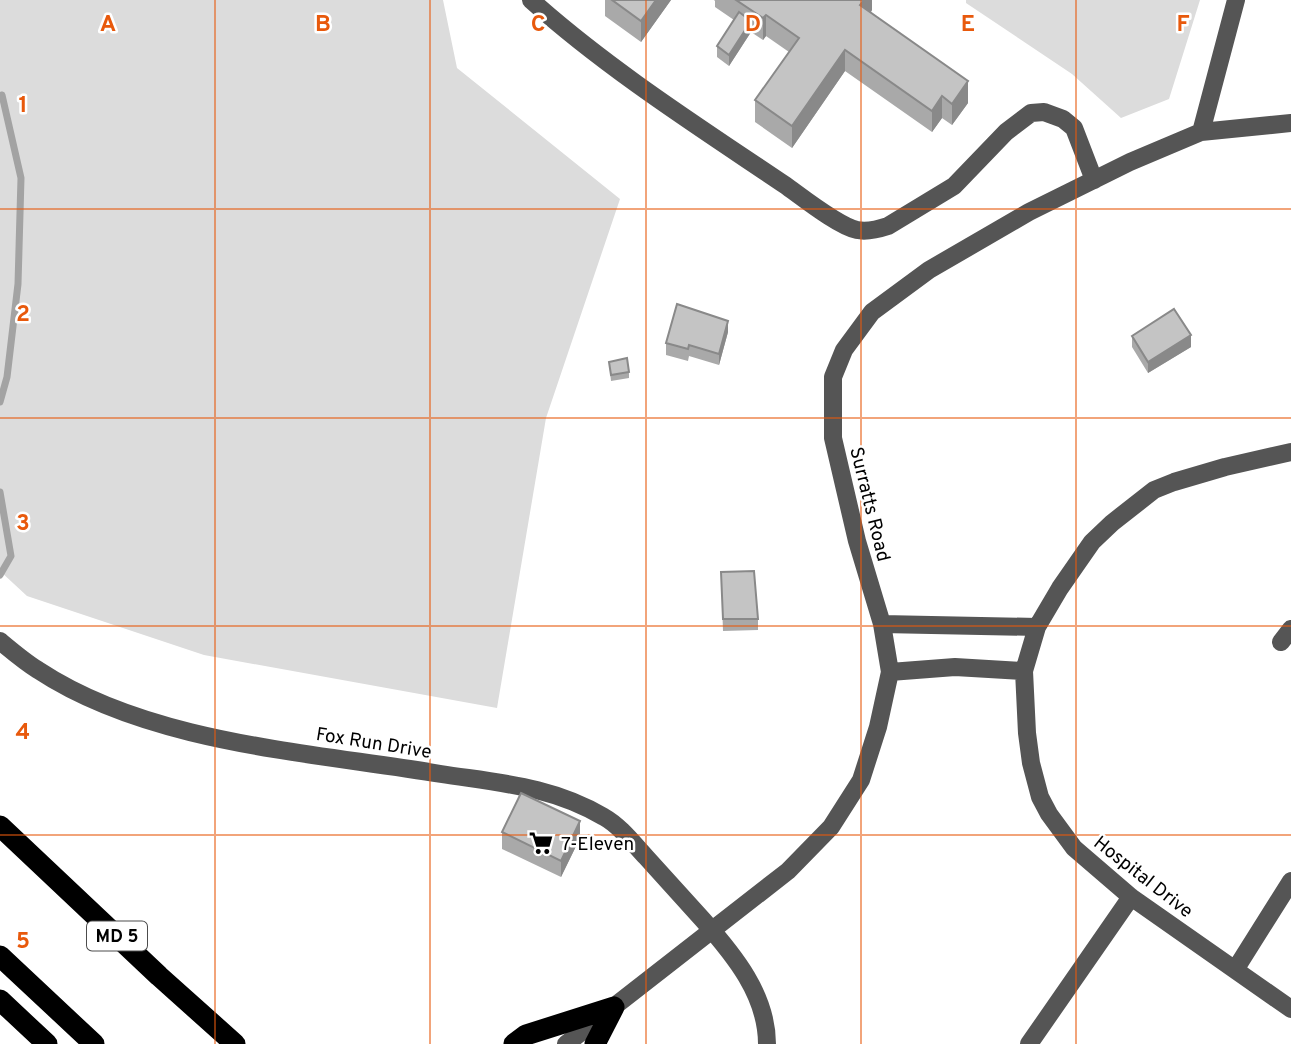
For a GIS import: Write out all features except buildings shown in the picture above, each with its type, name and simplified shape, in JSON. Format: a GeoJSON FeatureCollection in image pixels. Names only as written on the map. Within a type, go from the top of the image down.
{"type":"FeatureCollection","features":[{"type":"Feature","properties":{"kind":"highway","name":"MD 5"},"geometry":{"type":"LineString","coordinates":[[0,826],[235,1044]]}},
{"type":"Feature","properties":{"kind":"highway"},"geometry":{"type":"LineString","coordinates":[[0,956],[94,1044]]}},
{"type":"Feature","properties":{"kind":"highway"},"geometry":{"type":"LineString","coordinates":[[0,1000],[47,1044]]}},
{"type":"Feature","properties":{"kind":"highway"},"geometry":{"type":"LineString","coordinates":[[189,1003],[253,1044]]}},
{"type":"Feature","properties":{"kind":"highway"},"geometry":{"type":"LineString","coordinates":[[514,1044],[526,1035],[614,1007]]}},
{"type":"Feature","properties":{"kind":"highway"},"geometry":{"type":"LineString","coordinates":[[595,1044],[614,1007]]}},
{"type":"Feature","properties":{"kind":"street"},"geometry":{"type":"LineString","coordinates":[[531,0],[586,46],[731,149],[831,216],[857,230],[888,226],[954,186],[1006,132],[1031,113],[1044,112],[1063,119],[1074,128],[1094,180]]}},
{"type":"Feature","properties":{"kind":"street"},"geometry":{"type":"LineString","coordinates":[[1201,132],[1236,0]]}},
{"type":"Feature","properties":{"kind":"street","name":"Surratts Road"},"geometry":{"type":"LineString","coordinates":[[566,1044],[788,871],[831,827],[861,780],[887,693],[890,672],[883,624],[857,541],[832,438],[833,377],[844,350],[872,312],[920,276],[1028,212],[1129,162],[1201,132],[1291,124]]}},
{"type":"Feature","properties":{"kind":"street","name":"Hospital Drive"},"geometry":{"type":"LineString","coordinates":[[1291,452],[1201,473],[1154,490],[1092,542],[1037,627],[1024,671],[1027,733],[1031,764],[1040,797],[1074,848],[1132,897],[1291,1009]]}},
{"type":"Feature","properties":{"kind":"street"},"geometry":{"type":"LineString","coordinates":[[883,624],[1037,627]]}},
{"type":"Feature","properties":{"kind":"street","name":"Fox Run Drive"},"geometry":{"type":"LineString","coordinates":[[0,641],[38,671],[90,698],[181,729],[324,757],[541,789],[606,818],[625,834],[711,930],[753,984],[761,1006],[767,1044]]}},
{"type":"Feature","properties":{"kind":"street"},"geometry":{"type":"LineString","coordinates":[[890,672],[956,667],[1024,671]]}},
{"type":"Feature","properties":{"kind":"street"},"geometry":{"type":"LineString","coordinates":[[1235,970],[1291,881]]}},
{"type":"Feature","properties":{"kind":"street"},"geometry":{"type":"LineString","coordinates":[[1029,1044],[1132,897]]}},
{"type":"Feature","properties":{"kind":"shaded area"},"geometry":{"type":"Polygon","coordinates":[[[0,0],[443,0],[457,68],[620,199],[546,418],[497,708],[204,655],[27,596],[0,571],[0,0]]]}},
{"type":"Feature","properties":{"kind":"shaded area"},"geometry":{"type":"Polygon","coordinates":[[[966,0],[1200,0],[1169,99],[1121,118],[1072,74],[966,3],[966,0]]]}},
{"type":"Feature","properties":{"kind":"waterway"},"geometry":{"type":"LineString","coordinates":[[0,402],[7,377],[18,284],[21,178],[2,95]]}},
{"type":"Feature","properties":{"kind":"waterway"},"geometry":{"type":"LineString","coordinates":[[0,492],[11,556],[0,575]]}},
{"type":"Feature","properties":{"kind":"place","name":"7-Eleven"},"geometry":{"type":"Point","coordinates":[541,843]}}]}
